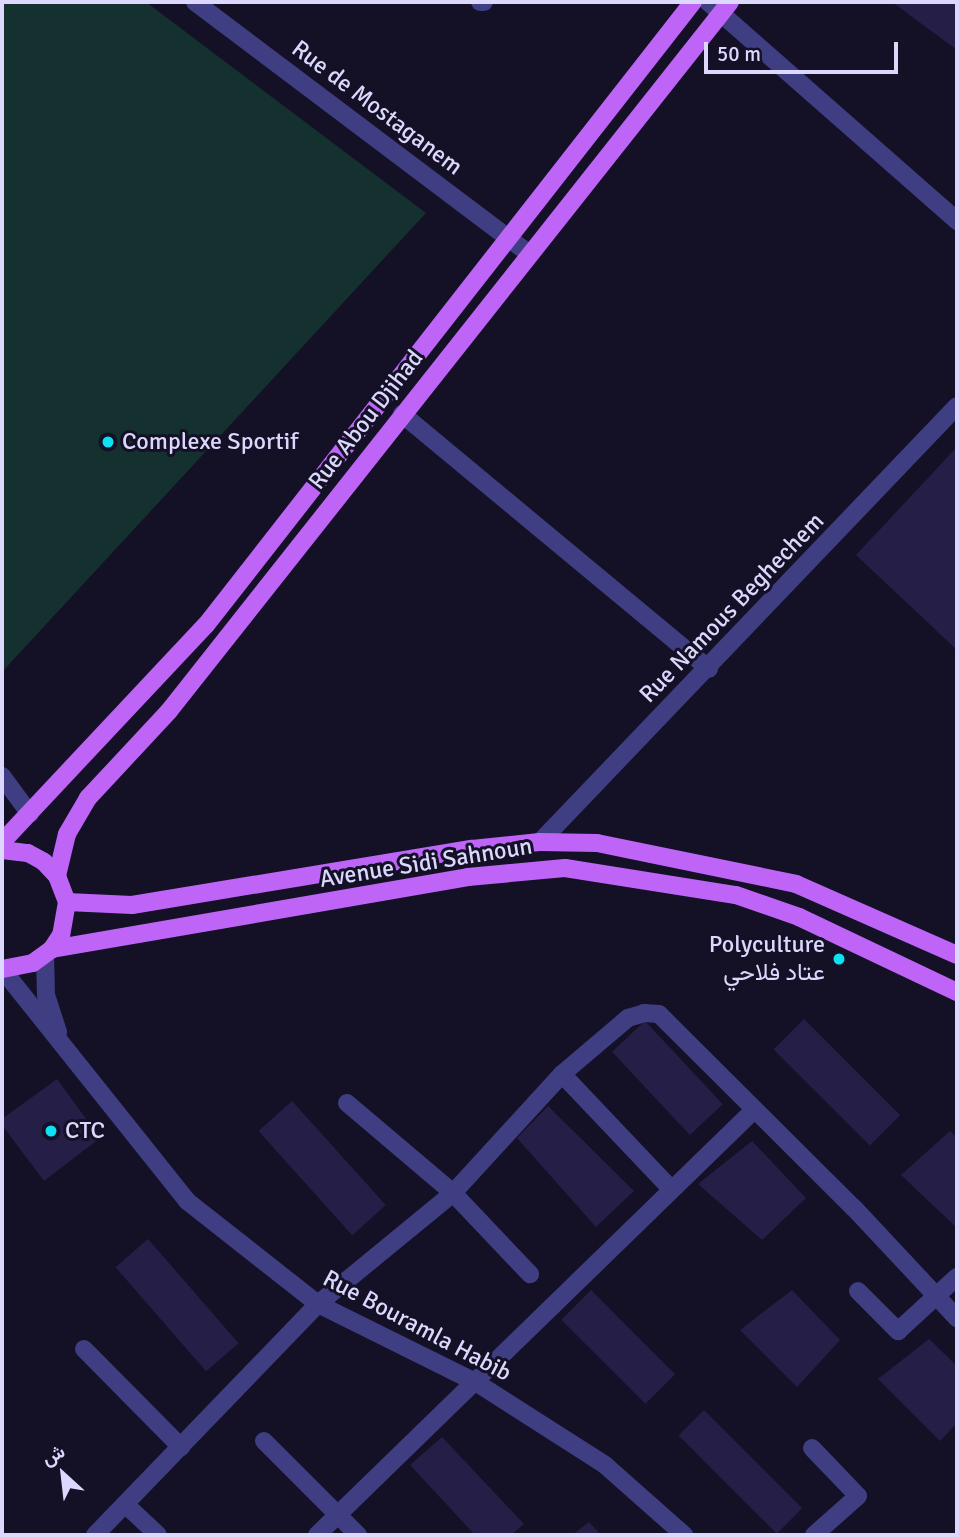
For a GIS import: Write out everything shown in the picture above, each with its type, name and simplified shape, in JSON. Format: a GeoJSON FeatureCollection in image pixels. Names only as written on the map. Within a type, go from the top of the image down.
{"type":"FeatureCollection","features":[{"type":"Feature","properties":{"kind":"main road","name":"Rue Abou Djihad"},"geometry":{"type":"LineString","coordinates":[[2,842],[206,625],[693,2]]}},
{"type":"Feature","properties":{"kind":"main road","name":"Rue Abou Djihad"},"geometry":{"type":"LineString","coordinates":[[57,876],[67,834],[88,798],[169,711],[529,254],[720,5]]}},
{"type":"Feature","properties":{"kind":"main road","name":"Avenue Sidi Sahnoun"},"geometry":{"type":"LineString","coordinates":[[66,902],[132,905],[540,842],[597,843],[796,884],[957,956]]}},
{"type":"Feature","properties":{"kind":"main road"},"geometry":{"type":"LineString","coordinates":[[2,850],[28,853],[57,876],[66,902],[61,935],[48,952]]}},
{"type":"Feature","properties":{"kind":"main road","name":"Avenue Sidi Sahnoun"},"geometry":{"type":"LineString","coordinates":[[2,969],[20,967],[48,952],[467,877],[565,869],[736,895],[799,917],[957,992]]}},
{"type":"Feature","properties":{"kind":"street","name":"Rue de Mostaganem"},"geometry":{"type":"LineString","coordinates":[[195,2],[529,254]]}},
{"type":"Feature","properties":{"kind":"street"},"geometry":{"type":"LineString","coordinates":[[720,5],[957,221]]}},
{"type":"Feature","properties":{"kind":"street","name":"Rue Namous Beghechem"},"geometry":{"type":"LineString","coordinates":[[540,842],[709,669],[957,406]]}},
{"type":"Feature","properties":{"kind":"street"},"geometry":{"type":"LineString","coordinates":[[402,414],[709,669]]}},
{"type":"Feature","properties":{"kind":"street"},"geometry":{"type":"LineString","coordinates":[[2,776],[30,814]]}},
{"type":"Feature","properties":{"kind":"street"},"geometry":{"type":"LineString","coordinates":[[48,952],[46,995],[63,1045]]}},
{"type":"Feature","properties":{"kind":"street","name":"Rue Bouramla Habib"},"geometry":{"type":"LineString","coordinates":[[2,969],[187,1201],[318,1304],[477,1383],[605,1465],[684,1535]]}},
{"type":"Feature","properties":{"kind":"street"},"geometry":{"type":"LineString","coordinates":[[95,1535],[318,1304],[453,1192],[562,1074],[628,1018],[659,1014],[957,1318]]}},
{"type":"Feature","properties":{"kind":"street"},"geometry":{"type":"LineString","coordinates":[[562,1074],[671,1189]]}},
{"type":"Feature","properties":{"kind":"street"},"geometry":{"type":"LineString","coordinates":[[347,1103],[453,1192],[530,1274]]}},
{"type":"Feature","properties":{"kind":"street"},"geometry":{"type":"LineString","coordinates":[[317,1535],[477,1383],[754,1110]]}},
{"type":"Feature","properties":{"kind":"street"},"geometry":{"type":"LineString","coordinates":[[858,1291],[898,1331],[957,1277]]}},
{"type":"Feature","properties":{"kind":"street"},"geometry":{"type":"LineString","coordinates":[[84,1349],[180,1447]]}},
{"type":"Feature","properties":{"kind":"street"},"geometry":{"type":"LineString","coordinates":[[264,1441],[358,1535]]}},
{"type":"Feature","properties":{"kind":"street"},"geometry":{"type":"LineString","coordinates":[[812,1448],[858,1496],[814,1535]]}},
{"type":"Feature","properties":{"kind":"street"},"geometry":{"type":"LineString","coordinates":[[125,1504],[159,1535]]}},
{"type":"Feature","properties":{"kind":"green space","name":"Complexe Sportif"},"geometry":{"type":"Polygon","coordinates":[[[2,2],[146,2],[426,213],[2,672],[2,2]]]}},
{"type":"Feature","properties":{"kind":"building"},"geometry":{"type":"Polygon","coordinates":[[[892,2],[957,2],[957,50],[892,2]]]}},
{"type":"Feature","properties":{"kind":"building"},"geometry":{"type":"Polygon","coordinates":[[[957,447],[957,650],[856,555],[957,447]]]}},
{"type":"Feature","properties":{"kind":"building"},"geometry":{"type":"Polygon","coordinates":[[[804,1019],[900,1115],[870,1146],[774,1049],[804,1019]]]}},
{"type":"Feature","properties":{"kind":"building"},"geometry":{"type":"Polygon","coordinates":[[[645,1021],[723,1104],[690,1135],[612,1052],[645,1021]]]}},
{"type":"Feature","properties":{"kind":"building","name":"CTC"},"geometry":{"type":"Polygon","coordinates":[[[57,1079],[100,1138],[44,1181],[2,1125],[2,1119],[57,1079]]]}},
{"type":"Feature","properties":{"kind":"building"},"geometry":{"type":"Polygon","coordinates":[[[292,1101],[386,1205],[352,1235],[259,1131],[292,1101]]]}},
{"type":"Feature","properties":{"kind":"building"},"geometry":{"type":"Polygon","coordinates":[[[548,1106],[634,1191],[596,1227],[517,1138],[548,1106]]]}},
{"type":"Feature","properties":{"kind":"building"},"geometry":{"type":"Polygon","coordinates":[[[950,1131],[957,1138],[957,1228],[901,1175],[950,1131]]]}},
{"type":"Feature","properties":{"kind":"building"},"geometry":{"type":"Polygon","coordinates":[[[752,1141],[806,1198],[762,1240],[698,1184],[752,1141]]]}},
{"type":"Feature","properties":{"kind":"building"},"geometry":{"type":"Polygon","coordinates":[[[148,1239],[239,1343],[206,1371],[116,1267],[148,1239]]]}},
{"type":"Feature","properties":{"kind":"building"},"geometry":{"type":"Polygon","coordinates":[[[591,1290],[675,1374],[645,1404],[561,1320],[591,1290]]]}},
{"type":"Feature","properties":{"kind":"building"},"geometry":{"type":"Polygon","coordinates":[[[792,1290],[840,1340],[797,1387],[740,1330],[792,1290]]]}},
{"type":"Feature","properties":{"kind":"building"},"geometry":{"type":"Polygon","coordinates":[[[929,1339],[957,1366],[957,1423],[940,1441],[878,1379],[929,1339]]]}},
{"type":"Feature","properties":{"kind":"building"},"geometry":{"type":"Polygon","coordinates":[[[704,1410],[802,1508],[777,1534],[679,1435],[704,1410]]]}},
{"type":"Feature","properties":{"kind":"building"},"geometry":{"type":"Polygon","coordinates":[[[442,1437],[524,1524],[511,1535],[475,1535],[410,1465],[442,1437]]]}},
{"type":"Feature","properties":{"kind":"building"},"geometry":{"type":"Polygon","coordinates":[[[589,1522],[601,1535],[572,1535],[589,1522]]]}},
{"type":"Feature","properties":{"kind":"place","name":"Complexe Sportif"},"geometry":{"type":"Point","coordinates":[108,442]}},
{"type":"Feature","properties":{"kind":"place","name":"Polyculture عتاد فلاحي"},"geometry":{"type":"Point","coordinates":[839,959]}},
{"type":"Feature","properties":{"kind":"place","name":"CTC"},"geometry":{"type":"Point","coordinates":[51,1131]}}]}
